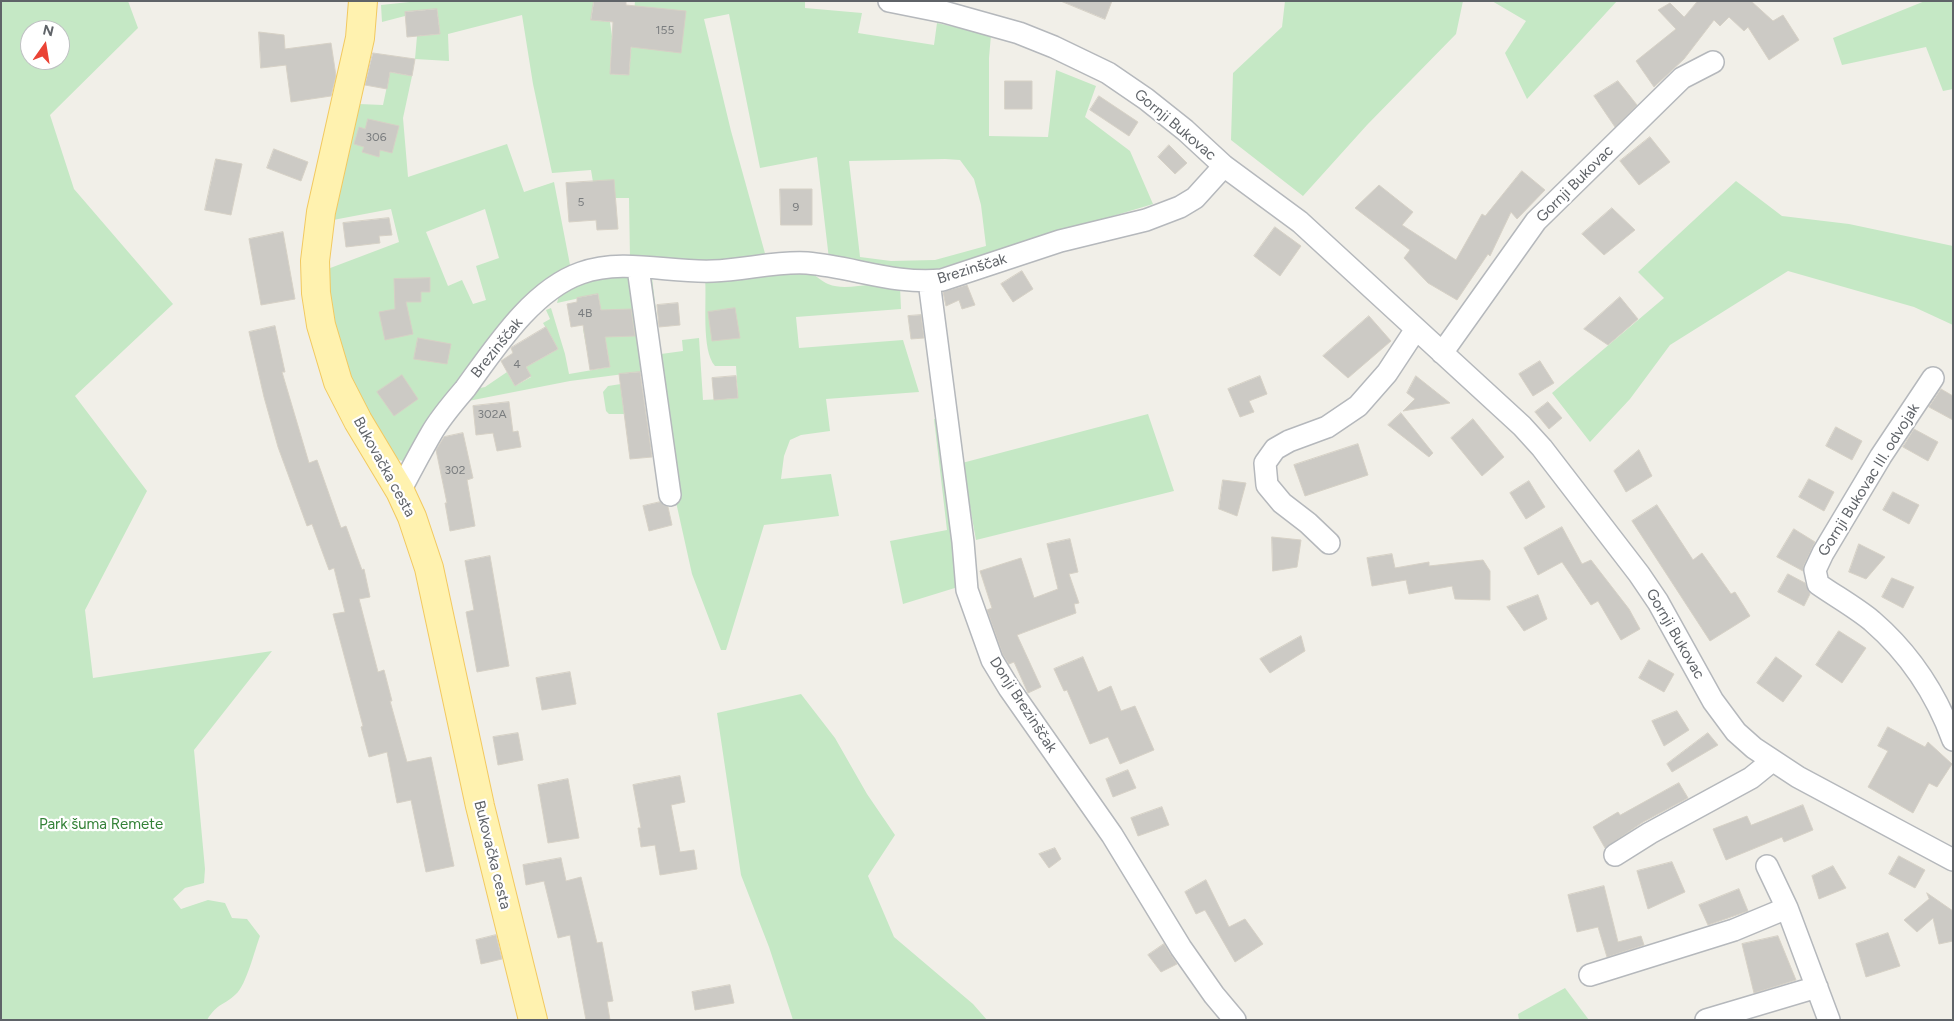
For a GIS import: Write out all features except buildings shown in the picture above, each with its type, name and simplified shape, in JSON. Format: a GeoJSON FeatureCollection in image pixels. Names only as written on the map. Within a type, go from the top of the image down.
{"type":"FeatureCollection","features":[{"type":"Feature","properties":{"kind":"main road","name":"Bukovačka cesta"},"geometry":{"type":"LineString","coordinates":[[363,1],[360,38],[321,212],[316,261],[316,294],[321,325],[338,382],[358,421],[400,491],[412,517],[429,568],[480,806],[533,1020]]}},
{"type":"Feature","properties":{"kind":"street","name":"Gornji Bukovac"},"geometry":{"type":"LineString","coordinates":[[889,1],[944,12],[1010,30],[1108,73],[1146,99],[1185,130],[1224,166],[1300,222],[1522,426],[1542,448],[1653,595],[1713,701],[1736,732],[1772,761],[1880,822],[1953,860]]}},
{"type":"Feature","properties":{"kind":"street","name":"Gornji Bukovac"},"geometry":{"type":"LineString","coordinates":[[1442,353],[1536,221],[1682,78],[1713,62]]}},
{"type":"Feature","properties":{"kind":"street","name":"Brezinščak"},"geometry":{"type":"LineString","coordinates":[[400,491],[432,432],[494,349],[530,307],[562,282],[582,273],[601,268],[714,271],[794,262],[810,263],[902,280],[929,282],[942,280],[1060,241],[1146,220],[1180,207],[1195,198],[1224,166]]}},
{"type":"Feature","properties":{"kind":"street"},"geometry":{"type":"LineString","coordinates":[[638,268],[670,495]]}},
{"type":"Feature","properties":{"kind":"street","name":"Donji Brezinščak"},"geometry":{"type":"LineString","coordinates":[[929,282],[963,542],[967,590],[992,660],[1009,688],[1112,835],[1181,948],[1214,995],[1235,1020]]}},
{"type":"Feature","properties":{"kind":"street"},"geometry":{"type":"LineString","coordinates":[[1329,543],[1308,523],[1282,503],[1268,485],[1265,463],[1275,449],[1289,440],[1327,427],[1358,406],[1387,374],[1416,329]]}},
{"type":"Feature","properties":{"kind":"street","name":"Gornji Bukovac III. odvojak"},"geometry":{"type":"LineString","coordinates":[[1933,378],[1881,456],[1823,553],[1815,570],[1818,584],[1870,620],[1898,646],[1922,675],[1948,725],[1953,740]]}},
{"type":"Feature","properties":{"kind":"street"},"geometry":{"type":"LineString","coordinates":[[1615,855],[1650,833],[1751,778],[1772,761]]}},
{"type":"Feature","properties":{"kind":"street"},"geometry":{"type":"LineString","coordinates":[[1767,866],[1787,908],[1829,1020]]}},
{"type":"Feature","properties":{"kind":"street"},"geometry":{"type":"LineString","coordinates":[[1590,975],[1734,930],[1787,908]]}},
{"type":"Feature","properties":{"kind":"street"},"geometry":{"type":"LineString","coordinates":[[1706,1020],[1817,987]]}},
{"type":"Feature","properties":{"kind":"green space","name":"Park šuma Remete"},"geometry":{"type":"Polygon","coordinates":[[[1,1],[128,1],[138,28],[50,115],[74,189],[173,304],[75,396],[147,491],[85,610],[93,678],[272,651],[194,750],[205,869],[204,883],[185,888],[173,899],[181,909],[208,900],[225,903],[232,918],[247,919],[260,936],[247,976],[240,990],[214,1010],[207,1020],[1,1020],[1,1]]]}},
{"type":"Feature","properties":{"kind":"green space"},"geometry":{"type":"Polygon","coordinates":[[[419,1],[594,1],[591,19],[610,22],[612,36],[610,74],[629,75],[635,1],[805,1],[805,8],[862,13],[858,33],[934,45],[937,23],[991,35],[989,58],[989,136],[1048,137],[1056,70],[1096,86],[1085,117],[1130,151],[1153,204],[934,270],[891,270],[829,259],[817,157],[760,168],[729,14],[704,19],[731,131],[766,257],[718,265],[630,259],[629,198],[615,198],[593,182],[591,170],[552,173],[533,84],[522,15],[448,34],[449,61],[415,59],[417,36],[440,34],[437,9],[405,12],[405,16],[382,22],[381,5],[419,1]],[[960,160],[849,161],[860,257],[891,261],[935,260],[986,246],[981,205],[974,179],[960,160]]]}},
{"type":"Feature","properties":{"kind":"green space"},"geometry":{"type":"Polygon","coordinates":[[[1285,1],[1463,1],[1456,34],[1367,125],[1303,196],[1231,140],[1233,73],[1282,27],[1285,1]]]}},
{"type":"Feature","properties":{"kind":"green space"},"geometry":{"type":"Polygon","coordinates":[[[1492,1],[1617,1],[1527,99],[1505,53],[1526,21],[1492,1]]]}},
{"type":"Feature","properties":{"kind":"green space"},"geometry":{"type":"Polygon","coordinates":[[[1925,1],[1953,1],[1953,89],[1943,91],[1926,47],[1842,65],[1833,38],[1925,1]]]}},
{"type":"Feature","properties":{"kind":"green space"},"geometry":{"type":"Polygon","coordinates":[[[390,72],[412,76],[403,118],[408,177],[507,144],[524,192],[554,182],[571,270],[407,462],[399,460],[388,448],[341,366],[325,270],[399,242],[391,209],[333,220],[359,104],[383,105],[390,72]],[[485,209],[426,232],[448,286],[462,280],[473,304],[486,300],[476,266],[499,258],[485,209]]]}},
{"type":"Feature","properties":{"kind":"green space"},"geometry":{"type":"Polygon","coordinates":[[[1736,181],[1782,216],[1849,224],[1953,246],[1953,325],[1914,307],[1788,271],[1670,345],[1630,399],[1590,442],[1552,393],[1664,298],[1638,272],[1736,181]]]}},
{"type":"Feature","properties":{"kind":"green space"},"geometry":{"type":"Polygon","coordinates":[[[808,272],[828,284],[839,287],[900,286],[901,309],[796,317],[799,348],[903,340],[919,392],[826,399],[830,431],[801,435],[790,440],[784,456],[781,479],[831,474],[839,516],[764,525],[726,650],[721,650],[692,574],[676,502],[647,278],[652,277],[661,354],[683,351],[682,340],[699,338],[703,400],[738,398],[736,366],[715,366],[708,349],[705,278],[808,272]]]}},
{"type":"Feature","properties":{"kind":"green space"},"geometry":{"type":"Polygon","coordinates":[[[632,276],[647,371],[570,381],[463,402],[475,389],[485,387],[507,372],[515,386],[531,377],[526,367],[558,349],[543,323],[550,319],[546,310],[551,308],[569,374],[610,367],[606,343],[586,345],[583,329],[604,326],[598,294],[557,303],[560,292],[592,277],[632,276]]]}},
{"type":"Feature","properties":{"kind":"green space"},"geometry":{"type":"Polygon","coordinates":[[[621,384],[624,414],[609,414],[606,411],[603,392],[608,386],[621,384]]]}},
{"type":"Feature","properties":{"kind":"green space"},"geometry":{"type":"Polygon","coordinates":[[[1148,414],[1174,491],[976,540],[962,463],[1148,414]]]}},
{"type":"Feature","properties":{"kind":"green space"},"geometry":{"type":"Polygon","coordinates":[[[940,418],[958,587],[903,604],[890,541],[947,530],[934,419],[940,418]]]}},
{"type":"Feature","properties":{"kind":"green space"},"geometry":{"type":"Polygon","coordinates":[[[801,694],[835,738],[867,794],[895,835],[868,876],[894,937],[973,1004],[987,1020],[793,1020],[769,947],[741,875],[717,713],[801,694]]]}},
{"type":"Feature","properties":{"kind":"green space"},"geometry":{"type":"Polygon","coordinates":[[[1565,988],[1589,1020],[1519,1020],[1518,1014],[1565,988]]]}}]}
